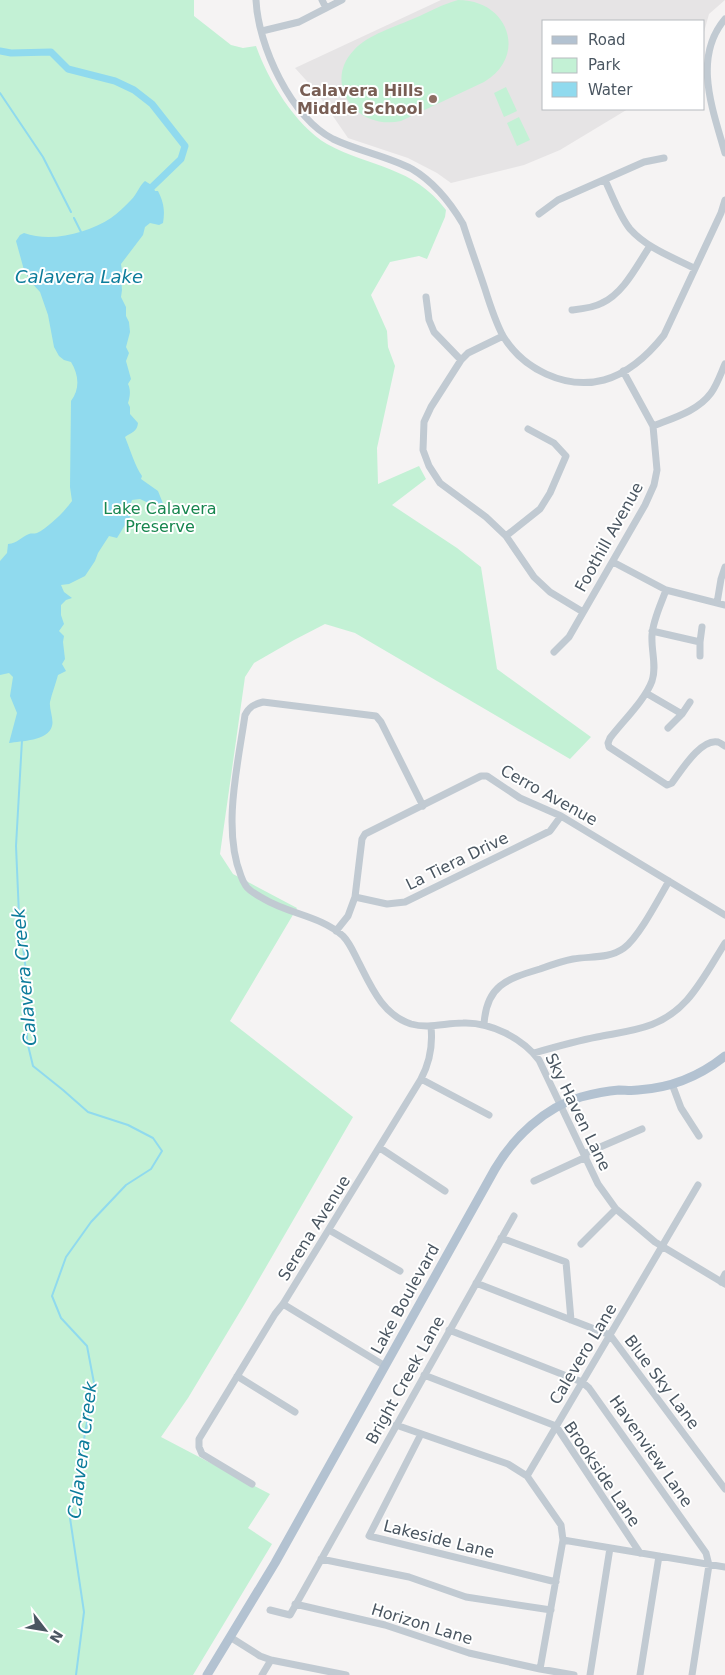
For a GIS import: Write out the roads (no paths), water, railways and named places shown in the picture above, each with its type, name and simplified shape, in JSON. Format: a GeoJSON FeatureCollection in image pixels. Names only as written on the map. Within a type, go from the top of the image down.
{"type":"FeatureCollection","features":[{"type":"Feature","properties":{"kind":"main road","name":"Lake Boulevard"},"geometry":{"type":"LineString","coordinates":[[207,1675],[275,1563],[502,1157],[524,1131],[561,1105],[586,1096],[618,1090],[638,1090],[672,1084],[700,1073],[725,1056]]}},
{"type":"Feature","properties":{"kind":"street"},"geometry":{"type":"LineString","coordinates":[[256,0],[262,31],[272,62],[284,87],[300,110],[313,124],[334,139],[411,169],[440,191],[463,224],[495,319],[503,336],[514,351],[534,368],[551,376],[570,381],[605,380],[623,371],[651,352],[664,335],[721,213],[725,200]]}},
{"type":"Feature","properties":{"kind":"street"},"geometry":{"type":"LineString","coordinates":[[322,0],[326,8]]}},
{"type":"Feature","properties":{"kind":"street"},"geometry":{"type":"LineString","coordinates":[[262,31],[299,22],[342,0]]}},
{"type":"Feature","properties":{"kind":"street"},"geometry":{"type":"LineString","coordinates":[[725,19],[713,40],[708,58],[707,73],[710,96],[725,153]]}},
{"type":"Feature","properties":{"kind":"street"},"geometry":{"type":"LineString","coordinates":[[539,214],[558,200],[644,162],[664,158]]}},
{"type":"Feature","properties":{"kind":"street"},"geometry":{"type":"LineString","coordinates":[[605,180],[629,228],[650,246],[694,268]]}},
{"type":"Feature","properties":{"kind":"street"},"geometry":{"type":"LineString","coordinates":[[572,310],[604,303],[622,288],[650,246]]}},
{"type":"Feature","properties":{"kind":"street"},"geometry":{"type":"LineString","coordinates":[[426,297],[429,320],[434,332],[461,360]]}},
{"type":"Feature","properties":{"kind":"street"},"geometry":{"type":"LineString","coordinates":[[503,336],[468,353],[461,360],[431,407],[424,422],[424,450],[429,466],[440,483],[486,517],[506,536],[534,577],[550,592],[583,612]]}},
{"type":"Feature","properties":{"kind":"street"},"geometry":{"type":"LineString","coordinates":[[653,426],[685,413],[704,400],[712,392],[725,364]]}},
{"type":"Feature","properties":{"kind":"street","name":"Foothill Avenue"},"geometry":{"type":"LineString","coordinates":[[554,652],[569,637],[645,505],[654,484],[657,470],[653,426],[623,371]]}},
{"type":"Feature","properties":{"kind":"street"},"geometry":{"type":"LineString","coordinates":[[506,536],[540,508],[550,493],[566,456],[554,442],[528,429]]}},
{"type":"Feature","properties":{"kind":"street"},"geometry":{"type":"LineString","coordinates":[[613,562],[666,590],[721,604],[721,579],[725,567]]}},
{"type":"Feature","properties":{"kind":"street"},"geometry":{"type":"LineString","coordinates":[[666,590],[652,631],[651,646],[654,672],[652,682],[646,693],[610,738],[609,747],[667,785],[671,784],[696,752],[711,742],[718,742],[725,746]]}},
{"type":"Feature","properties":{"kind":"street"},"geometry":{"type":"LineString","coordinates":[[700,656],[702,627]]}},
{"type":"Feature","properties":{"kind":"street"},"geometry":{"type":"LineString","coordinates":[[652,631],[700,642]]}},
{"type":"Feature","properties":{"kind":"street"},"geometry":{"type":"LineString","coordinates":[[646,693],[682,714]]}},
{"type":"Feature","properties":{"kind":"street","name":"Sky Haven Lane"},"geometry":{"type":"LineString","coordinates":[[423,806],[381,722],[376,716],[264,702],[248,709],[245,715],[231,818],[235,861],[246,887],[265,900],[320,922],[343,937],[353,951],[377,998],[386,1009],[402,1021],[431,1027],[464,1023],[484,1025],[511,1036],[528,1047],[539,1060],[598,1184],[616,1209],[662,1246],[723,1283]]}},
{"type":"Feature","properties":{"kind":"street"},"geometry":{"type":"LineString","coordinates":[[668,728],[682,714],[690,702]]}},
{"type":"Feature","properties":{"kind":"street","name":"Cerro Avenue"},"geometry":{"type":"LineString","coordinates":[[336,931],[348,916],[355,897],[362,839],[365,834],[481,776],[487,776],[520,798],[561,816],[725,915]]}},
{"type":"Feature","properties":{"kind":"street","name":"La Tiera Drive"},"geometry":{"type":"LineString","coordinates":[[355,897],[387,904],[405,902],[550,831],[561,816]]}},
{"type":"Feature","properties":{"kind":"street"},"geometry":{"type":"LineString","coordinates":[[484,1025],[484,1012],[493,994],[503,983],[511,978],[572,959],[607,955],[624,948],[635,937],[669,881]]}},
{"type":"Feature","properties":{"kind":"street"},"geometry":{"type":"LineString","coordinates":[[534,1053],[588,1039],[648,1027],[672,1014],[696,989],[725,942]]}},
{"type":"Feature","properties":{"kind":"street","name":"Serena Avenue"},"geometry":{"type":"LineString","coordinates":[[252,1484],[202,1454],[199,1447],[201,1436],[421,1079],[430,1056],[431,1027]]}},
{"type":"Feature","properties":{"kind":"street"},"geometry":{"type":"LineString","coordinates":[[421,1079],[488,1115]]}},
{"type":"Feature","properties":{"kind":"street"},"geometry":{"type":"LineString","coordinates":[[672,1084],[682,1108],[699,1136]]}},
{"type":"Feature","properties":{"kind":"street"},"geometry":{"type":"LineString","coordinates":[[534,1182],[642,1129]]}},
{"type":"Feature","properties":{"kind":"street"},"geometry":{"type":"LineString","coordinates":[[380,1148],[446,1191]]}},
{"type":"Feature","properties":{"kind":"street","name":"Calevero Lane"},"geometry":{"type":"LineString","coordinates":[[527,1476],[698,1185]]}},
{"type":"Feature","properties":{"kind":"street"},"geometry":{"type":"LineString","coordinates":[[581,1244],[616,1209]]}},
{"type":"Feature","properties":{"kind":"street","name":"Bright Creek Lane"},"geometry":{"type":"LineString","coordinates":[[295,1604],[514,1216]]}},
{"type":"Feature","properties":{"kind":"street"},"geometry":{"type":"LineString","coordinates":[[329,1230],[400,1271]]}},
{"type":"Feature","properties":{"kind":"street"},"geometry":{"type":"LineString","coordinates":[[501,1238],[566,1262],[571,1320]]}},
{"type":"Feature","properties":{"kind":"street"},"geometry":{"type":"LineString","coordinates":[[723,1283],[725,1274]]}},
{"type":"Feature","properties":{"kind":"street","name":"Blue Sky Lane"},"geometry":{"type":"LineString","coordinates":[[476,1283],[610,1335],[725,1489]]}},
{"type":"Feature","properties":{"kind":"street"},"geometry":{"type":"LineString","coordinates":[[283,1304],[385,1366]]}},
{"type":"Feature","properties":{"kind":"street","name":"Havenview Lane"},"geometry":{"type":"LineString","coordinates":[[449,1330],[582,1382],[589,1388],[706,1553],[709,1565]]}},
{"type":"Feature","properties":{"kind":"street","name":"Brookside Lane"},"geometry":{"type":"LineString","coordinates":[[424,1375],[556,1426],[640,1553]]}},
{"type":"Feature","properties":{"kind":"street"},"geometry":{"type":"LineString","coordinates":[[237,1376],[295,1412]]}},
{"type":"Feature","properties":{"kind":"street"},"geometry":{"type":"LineString","coordinates":[[396,1425],[508,1464],[527,1476],[561,1526],[563,1540],[540,1669]]}},
{"type":"Feature","properties":{"kind":"street","name":"Lakeside Lane"},"geometry":{"type":"LineString","coordinates":[[421,1434],[368,1536],[556,1582]]}},
{"type":"Feature","properties":{"kind":"street"},"geometry":{"type":"LineString","coordinates":[[563,1540],[725,1567]]}},
{"type":"Feature","properties":{"kind":"street"},"geometry":{"type":"LineString","coordinates":[[590,1675],[610,1548]]}},
{"type":"Feature","properties":{"kind":"street"},"geometry":{"type":"LineString","coordinates":[[640,1675],[659,1556]]}},
{"type":"Feature","properties":{"kind":"street"},"geometry":{"type":"LineString","coordinates":[[321,1559],[409,1577],[466,1597],[550,1610]]}},
{"type":"Feature","properties":{"kind":"street"},"geometry":{"type":"LineString","coordinates":[[692,1675],[709,1565]]}},
{"type":"Feature","properties":{"kind":"street"},"geometry":{"type":"LineString","coordinates":[[270,1610],[290,1615],[295,1604]]}},
{"type":"Feature","properties":{"kind":"street","name":"Horizon Lane"},"geometry":{"type":"LineString","coordinates":[[295,1604],[385,1625],[469,1653],[574,1675]]}},
{"type":"Feature","properties":{"kind":"street"},"geometry":{"type":"LineString","coordinates":[[230,1637],[260,1656],[271,1660],[346,1675]]}},
{"type":"Feature","properties":{"kind":"street"},"geometry":{"type":"LineString","coordinates":[[262,1675],[271,1660]]}},
{"type":"Feature","properties":{"kind":"water","name":"Calavera Lake"},"geometry":{"type":"Polygon","coordinates":[[[145,181],[153,186],[155,191],[158,191],[163,203],[164,219],[163,223],[159,225],[150,223],[145,227],[143,235],[121,264],[121,297],[126,307],[130,332],[126,347],[129,353],[126,361],[131,379],[128,384],[130,394],[128,403],[130,414],[138,423],[135,430],[125,437],[142,476],[141,479],[158,491],[164,506],[159,508],[140,499],[132,500],[133,512],[117,538],[109,536],[85,576],[69,584],[61,585],[64,592],[72,598],[66,600],[61,605],[61,615],[64,624],[59,631],[64,636],[65,659],[62,664],[66,671],[58,675],[51,699],[52,726],[45,735],[40,737],[9,743],[17,713],[10,696],[13,677],[9,673],[0,675],[0,561],[7,553],[8,544],[29,534],[41,531],[56,519],[72,501],[70,487],[71,401],[77,387],[76,372],[71,362],[59,356],[54,347],[48,315],[40,292],[24,270],[16,241],[24,233],[35,236],[57,237],[92,228],[114,216],[133,198],[145,181]]]}},
{"type":"Feature","properties":{"kind":"waterway"},"geometry":{"type":"LineString","coordinates":[[0,51],[11,53],[51,52],[68,69],[115,81],[134,90],[152,104],[185,146],[181,159],[153,186]]}},
{"type":"Feature","properties":{"kind":"waterway","name":"Calavera Creek"},"geometry":{"type":"LineString","coordinates":[[0,93],[43,157],[71,212]]}},
{"type":"Feature","properties":{"kind":"waterway"},"geometry":{"type":"LineString","coordinates":[[74,218],[81,232]]}},
{"type":"Feature","properties":{"kind":"waterway","name":"Calavera Creek"},"geometry":{"type":"LineString","coordinates":[[22,740],[16,846],[19,915],[26,971],[27,1041],[33,1066],[88,1112],[128,1125],[153,1138],[162,1151],[151,1169],[126,1185],[91,1222],[66,1257],[52,1296],[61,1318],[87,1346],[94,1383],[70,1518],[84,1612],[76,1675]]}},
{"type":"Feature","properties":{"kind":"place","name":"Calavera Hills Middle School"},"geometry":{"type":"Point","coordinates":[433,99]}},
{"type":"Feature","properties":{"kind":"park label","name":"Lake Calavera Preserve"},"geometry":{"type":"Point","coordinates":[160,517]}}]}
